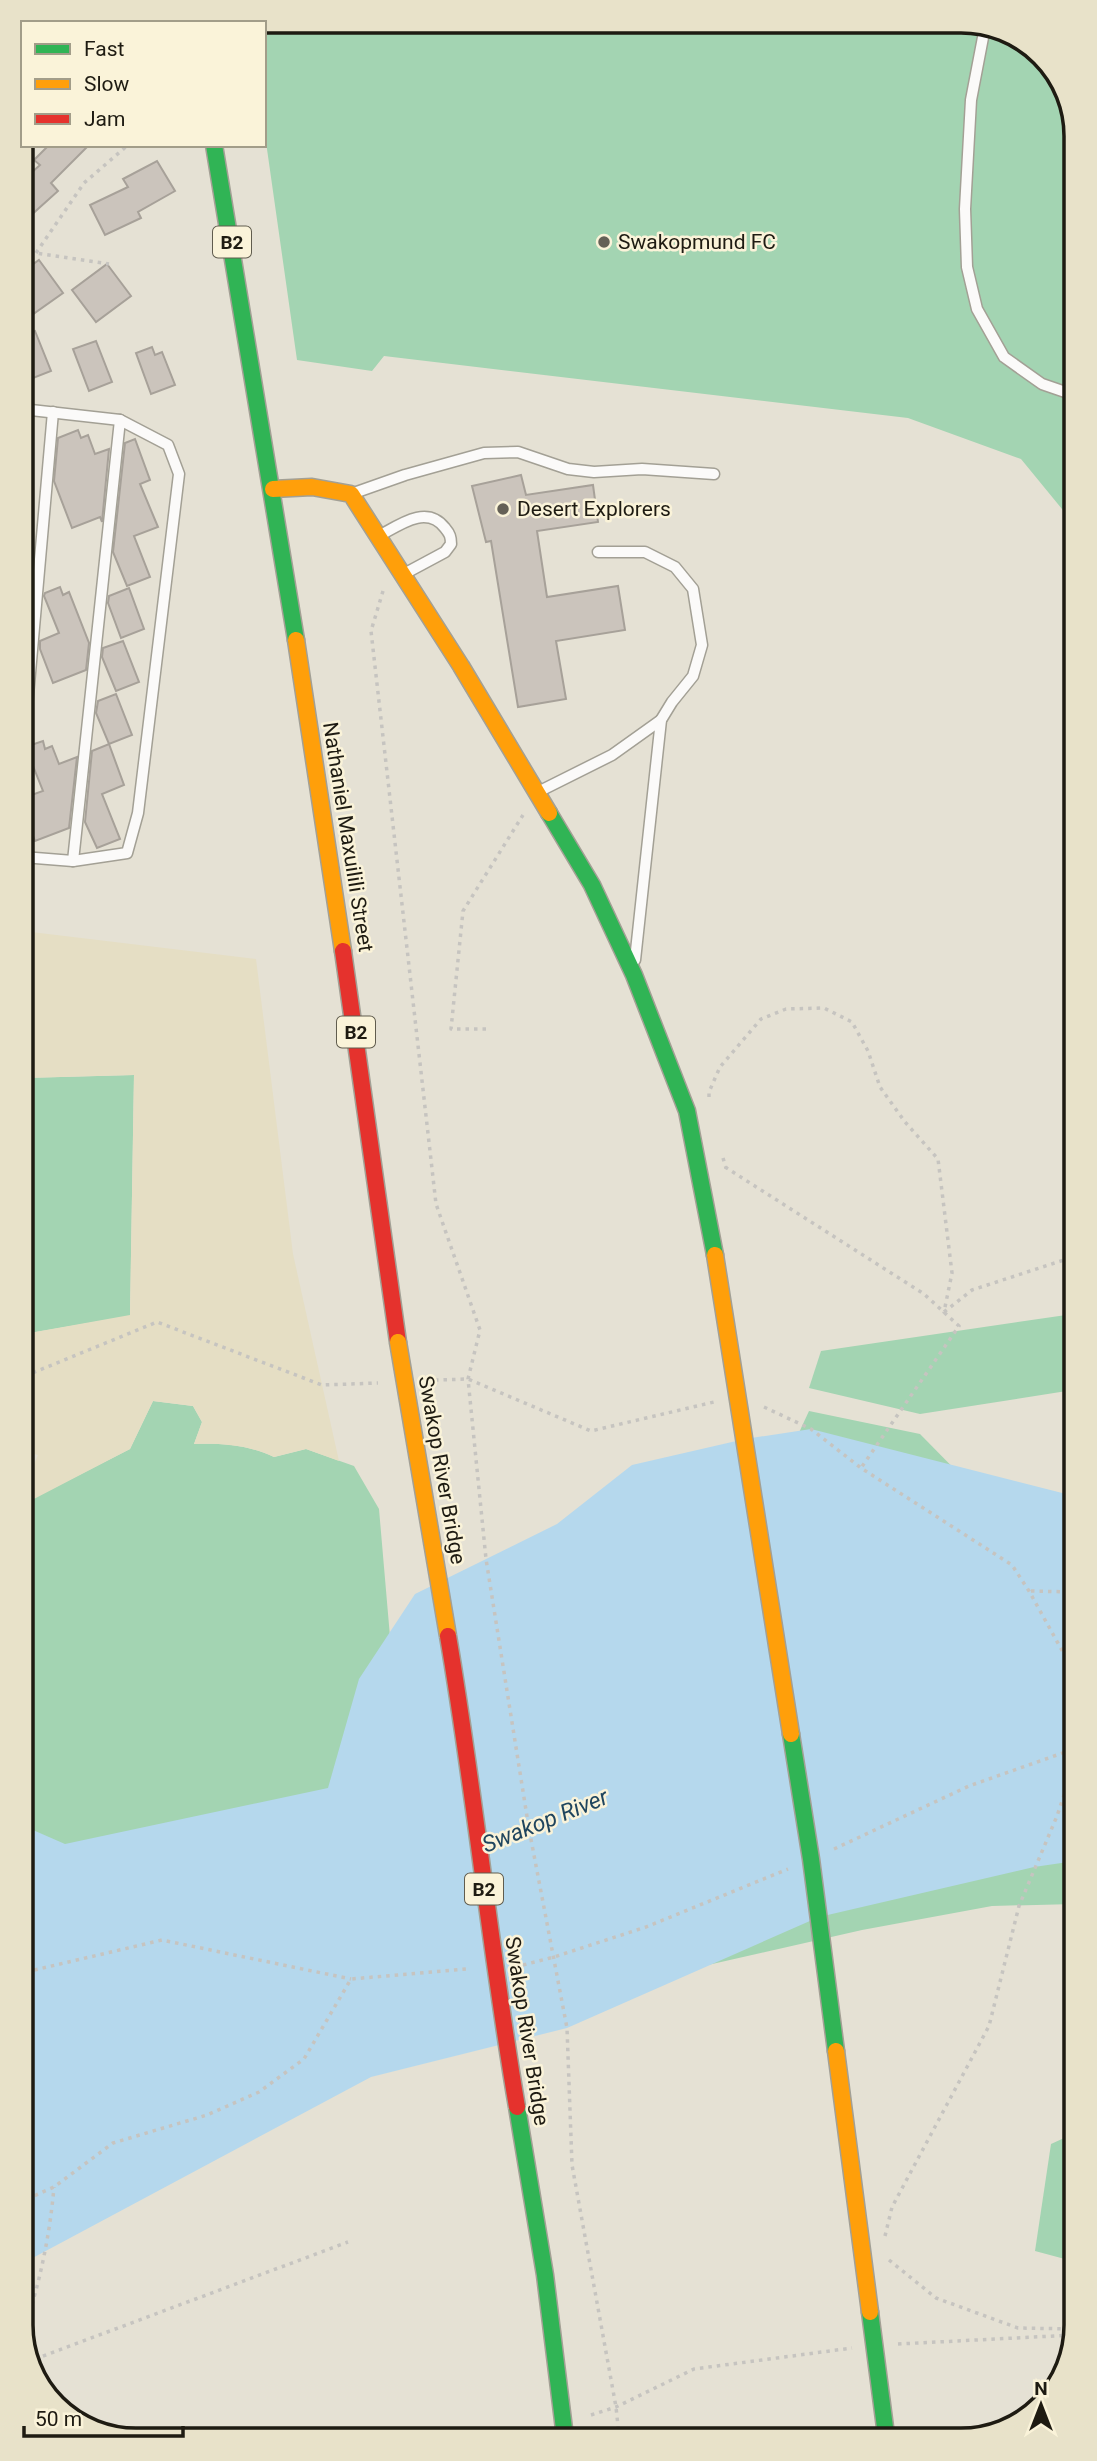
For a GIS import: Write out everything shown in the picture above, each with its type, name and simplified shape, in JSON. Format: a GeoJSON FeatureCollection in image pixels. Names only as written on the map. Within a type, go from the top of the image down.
{"type":"FeatureCollection","features":[{"type":"Feature","properties":{"kind":"main road","name":"Nathaniel Maxuilili Street"},"geometry":{"type":"LineString","coordinates":[[214,147],[249,339],[339,912],[398,1342]]}},
{"type":"Feature","properties":{"kind":"main road","name":"Nathaniel Maxuilili Street"},"geometry":{"type":"LineString","coordinates":[[229,147],[249,339]]}},
{"type":"Feature","properties":{"kind":"main road"},"geometry":{"type":"LineString","coordinates":[[273,489],[325,486],[351,494],[379,536],[461,666],[592,885],[634,975],[687,1111],[723,1296],[811,1860],[885,2428]]}},
{"type":"Feature","properties":{"kind":"main road","name":"Swakop River Bridge"},"geometry":{"type":"LineString","coordinates":[[398,1342],[462,1717],[499,2002],[545,2275],[564,2428]]}},
{"type":"Feature","properties":{"kind":"lane"},"geometry":{"type":"LineString","coordinates":[[983,36],[971,100],[965,209],[967,267],[977,309],[1004,357],[1042,384],[1064,392]]}},
{"type":"Feature","properties":{"kind":"lane"},"geometry":{"type":"LineString","coordinates":[[33,410],[120,420],[168,445],[179,474],[138,813],[127,853],[73,861],[33,858]]}},
{"type":"Feature","properties":{"kind":"lane"},"geometry":{"type":"LineString","coordinates":[[33,639],[53,412]]}},
{"type":"Feature","properties":{"kind":"lane"},"geometry":{"type":"LineString","coordinates":[[73,861],[120,420]]}},
{"type":"Feature","properties":{"kind":"lane"},"geometry":{"type":"LineString","coordinates":[[351,494],[405,475],[484,453],[518,452],[568,469],[594,472],[642,469],[714,474]]}},
{"type":"Feature","properties":{"kind":"lane"},"geometry":{"type":"LineString","coordinates":[[379,536],[408,520],[429,516],[440,521],[451,536],[452,544],[445,552],[403,574]]}},
{"type":"Feature","properties":{"kind":"lane"},"geometry":{"type":"LineString","coordinates":[[537,793],[612,755],[661,720],[693,676],[702,645],[693,589],[674,567],[645,552],[598,552]]}},
{"type":"Feature","properties":{"kind":"lane"},"geometry":{"type":"LineString","coordinates":[[634,975],[661,720]]}},
{"type":"Feature","properties":{"kind":"path"},"geometry":{"type":"LineString","coordinates":[[36,253],[84,183],[126,147]]}},
{"type":"Feature","properties":{"kind":"path"},"geometry":{"type":"LineString","coordinates":[[33,253],[109,264]]}},
{"type":"Feature","properties":{"kind":"path"},"geometry":{"type":"LineString","coordinates":[[393,558],[371,631],[436,1204],[480,1330],[468,1379],[486,1559],[529,1829],[567,2028],[572,2165],[618,2428]]}},
{"type":"Feature","properties":{"kind":"path"},"geometry":{"type":"LineString","coordinates":[[486,1029],[451,1029],[463,911],[537,793]]}},
{"type":"Feature","properties":{"kind":"path"},"geometry":{"type":"LineString","coordinates":[[709,1102],[709,1092],[720,1067],[761,1019],[786,1009],[824,1007],[852,1022],[868,1052],[880,1087],[905,1122],[938,1159],[953,1273],[944,1312]]}},
{"type":"Feature","properties":{"kind":"path"},"geometry":{"type":"LineString","coordinates":[[694,1147],[924,1294],[959,1326],[861,1468]]}},
{"type":"Feature","properties":{"kind":"path"},"geometry":{"type":"LineString","coordinates":[[722,1157],[726,1168]]}},
{"type":"Feature","properties":{"kind":"path"},"geometry":{"type":"LineString","coordinates":[[944,1312],[972,1290],[1064,1260]]}},
{"type":"Feature","properties":{"kind":"path"},"geometry":{"type":"LineString","coordinates":[[739,1396],[811,1429],[861,1468],[1012,1565],[1030,1591],[1064,1653]]}},
{"type":"Feature","properties":{"kind":"path"},"geometry":{"type":"LineString","coordinates":[[1030,1591],[1064,1592]]}},
{"type":"Feature","properties":{"kind":"path"},"geometry":{"type":"LineString","coordinates":[[519,1965],[532,1964],[646,1927],[811,1860],[969,1786],[1064,1753]]}},
{"type":"Feature","properties":{"kind":"path"},"geometry":{"type":"LineString","coordinates":[[884,2242],[892,2207],[989,2026],[1019,1906],[1064,1795]]}},
{"type":"Feature","properties":{"kind":"path"},"geometry":{"type":"LineString","coordinates":[[33,1970],[162,1940],[351,1979],[468,1969]]}},
{"type":"Feature","properties":{"kind":"path"},"geometry":{"type":"LineString","coordinates":[[33,2197],[54,2188],[113,2143],[207,2115],[259,2092],[304,2059],[351,1979]]}},
{"type":"Feature","properties":{"kind":"path"},"geometry":{"type":"LineString","coordinates":[[33,2302],[51,2229],[54,2188]]}},
{"type":"Feature","properties":{"kind":"path"},"geometry":{"type":"LineString","coordinates":[[861,2237],[936,2298],[1018,2328],[1064,2329]]}},
{"type":"Feature","properties":{"kind":"path"},"geometry":{"type":"LineString","coordinates":[[39,2358],[348,2242]]}},
{"type":"Feature","properties":{"kind":"path"},"geometry":{"type":"LineString","coordinates":[[581,2418],[616,2407],[694,2369],[874,2345],[1063,2335]]}},
{"type":"Feature","properties":{"kind":"green space","name":"Swakopmund FC"},"geometry":{"type":"Polygon","coordinates":[[[266,33],[967,33],[1000,41],[1034,63],[1050,85],[1058,103],[1064,136],[1064,511],[1021,459],[908,418],[384,356],[372,371],[297,360],[266,142],[266,33]]]}},
{"type":"Feature","properties":{"kind":"green space"},"geometry":{"type":"Polygon","coordinates":[[[134,1075],[130,1316],[33,1332],[33,1078],[134,1075]]]}},
{"type":"Feature","properties":{"kind":"green space"},"geometry":{"type":"Polygon","coordinates":[[[1064,1315],[1064,1391],[920,1414],[809,1388],[821,1351],[1064,1315]]]}},
{"type":"Feature","properties":{"kind":"green space"},"geometry":{"type":"Polygon","coordinates":[[[153,1401],[193,1406],[202,1422],[194,1444],[235,1446],[274,1457],[306,1449],[354,1466],[379,1509],[400,1753],[1064,1583],[1064,1904],[992,1906],[862,1930],[633,1982],[375,2047],[33,2237],[33,1498],[130,1449],[153,1401]]]}},
{"type":"Feature","properties":{"kind":"green space"},"geometry":{"type":"Polygon","coordinates":[[[809,1411],[920,1434],[980,1495],[784,1465],[809,1411]]]}},
{"type":"Feature","properties":{"kind":"green space"},"geometry":{"type":"Polygon","coordinates":[[[1064,2138],[1064,2259],[1035,2251],[1051,2144],[1064,2138]]]}},
{"type":"Feature","properties":{"kind":"sand"},"geometry":{"type":"Polygon","coordinates":[[[33,932],[256,959],[293,1254],[339,1461],[306,1449],[274,1457],[235,1446],[194,1444],[202,1422],[193,1406],[153,1401],[130,1449],[33,1499],[33,1467],[38,1455],[33,1454],[33,1332],[130,1315],[134,1075],[33,1078],[33,932]]]}},
{"type":"Feature","properties":{"kind":"water","name":"Swakop River"},"geometry":{"type":"Polygon","coordinates":[[[811,1429],[1064,1493],[1064,1863],[1034,1867],[819,1917],[567,2028],[371,2077],[33,2258],[33,1830],[65,1844],[328,1788],[359,1679],[415,1594],[557,1524],[632,1465],[745,1439],[811,1429]]]}},
{"type":"Feature","properties":{"kind":"building"},"geometry":{"type":"Polygon","coordinates":[[[47,147],[87,147],[51,183],[58,191],[33,213],[33,171],[40,165],[34,160],[47,147]]]}},
{"type":"Feature","properties":{"kind":"building"},"geometry":{"type":"Polygon","coordinates":[[[157,161],[175,191],[138,212],[141,218],[105,235],[90,205],[128,187],[123,179],[157,161]]]}},
{"type":"Feature","properties":{"kind":"building"},"geometry":{"type":"Polygon","coordinates":[[[39,260],[63,293],[33,314],[33,264],[39,260]]]}},
{"type":"Feature","properties":{"kind":"building"},"geometry":{"type":"Polygon","coordinates":[[[107,264],[131,296],[96,322],[72,290],[107,264]]]}},
{"type":"Feature","properties":{"kind":"building"},"geometry":{"type":"Polygon","coordinates":[[[35,331],[51,371],[33,378],[35,331]]]}},
{"type":"Feature","properties":{"kind":"building"},"geometry":{"type":"Polygon","coordinates":[[[96,341],[112,382],[89,391],[73,349],[96,341]]]}},
{"type":"Feature","properties":{"kind":"building"},"geometry":{"type":"Polygon","coordinates":[[[152,347],[155,355],[162,352],[175,385],[151,394],[136,353],[152,347]]]}},
{"type":"Feature","properties":{"kind":"building"},"geometry":{"type":"Polygon","coordinates":[[[78,430],[81,438],[88,435],[95,454],[109,449],[102,522],[100,517],[72,528],[54,481],[58,438],[78,430]]]}},
{"type":"Feature","properties":{"kind":"building"},"geometry":{"type":"Polygon","coordinates":[[[135,439],[150,480],[140,484],[158,527],[134,536],[150,577],[127,586],[113,552],[125,443],[135,439]]]}},
{"type":"Feature","properties":{"kind":"building"},"geometry":{"type":"Polygon","coordinates":[[[521,475],[526,495],[593,485],[598,522],[537,531],[547,597],[618,586],[625,630],[556,641],[566,699],[518,707],[491,541],[486,542],[472,486],[521,475]]]}},
{"type":"Feature","properties":{"kind":"building"},"geometry":{"type":"Polygon","coordinates":[[[60,587],[63,595],[69,592],[89,643],[86,670],[53,683],[40,649],[40,641],[59,633],[44,596],[45,593],[60,587]]]}},
{"type":"Feature","properties":{"kind":"building"},"geometry":{"type":"Polygon","coordinates":[[[129,588],[144,629],[121,638],[108,603],[109,596],[129,588]]]}},
{"type":"Feature","properties":{"kind":"building"},"geometry":{"type":"Polygon","coordinates":[[[123,641],[139,682],[116,691],[102,657],[103,648],[123,641]]]}},
{"type":"Feature","properties":{"kind":"building"},"geometry":{"type":"Polygon","coordinates":[[[116,694],[132,735],[109,744],[96,713],[98,701],[116,694]]]}},
{"type":"Feature","properties":{"kind":"building"},"geometry":{"type":"Polygon","coordinates":[[[43,741],[45,749],[52,746],[59,764],[77,757],[69,828],[35,841],[33,794],[43,791],[33,766],[33,744],[43,741]]]}},
{"type":"Feature","properties":{"kind":"building"},"geometry":{"type":"Polygon","coordinates":[[[109,744],[124,785],[102,794],[120,839],[97,848],[85,822],[92,751],[109,744]]]}},
{"type":"Feature","properties":{"kind":"traffic: fast"},"geometry":{"type":"LineString","coordinates":[[214,147],[296,640]]}},
{"type":"Feature","properties":{"kind":"traffic: fast"},"geometry":{"type":"LineString","coordinates":[[549,813],[592,885],[634,975],[687,1111],[715,1255]]}},
{"type":"Feature","properties":{"kind":"traffic: fast"},"geometry":{"type":"LineString","coordinates":[[791,1734],[811,1859],[836,2051]]}},
{"type":"Feature","properties":{"kind":"traffic: fast"},"geometry":{"type":"LineString","coordinates":[[517,2107],[545,2275],[564,2428]]}},
{"type":"Feature","properties":{"kind":"traffic: fast"},"geometry":{"type":"LineString","coordinates":[[870,2312],[885,2428]]}},
{"type":"Feature","properties":{"kind":"traffic: slow"},"geometry":{"type":"LineString","coordinates":[[273,489],[312,487],[351,494],[461,666],[549,813]]}},
{"type":"Feature","properties":{"kind":"traffic: slow"},"geometry":{"type":"LineString","coordinates":[[296,640],[343,951]]}},
{"type":"Feature","properties":{"kind":"traffic: slow"},"geometry":{"type":"LineString","coordinates":[[715,1255],[791,1734]]}},
{"type":"Feature","properties":{"kind":"traffic: slow"},"geometry":{"type":"LineString","coordinates":[[398,1342],[448,1636]]}},
{"type":"Feature","properties":{"kind":"traffic: slow"},"geometry":{"type":"LineString","coordinates":[[836,2051],[870,2312]]}},
{"type":"Feature","properties":{"kind":"traffic: jam"},"geometry":{"type":"LineString","coordinates":[[343,951],[398,1342]]}},
{"type":"Feature","properties":{"kind":"traffic: jam"},"geometry":{"type":"LineString","coordinates":[[448,1636],[517,2107]]}},
{"type":"Feature","properties":{"kind":"place","name":"Swakopmund FC"},"geometry":{"type":"Point","coordinates":[604,242]}},
{"type":"Feature","properties":{"kind":"place","name":"Desert Explorers"},"geometry":{"type":"Point","coordinates":[503,509]}}]}
